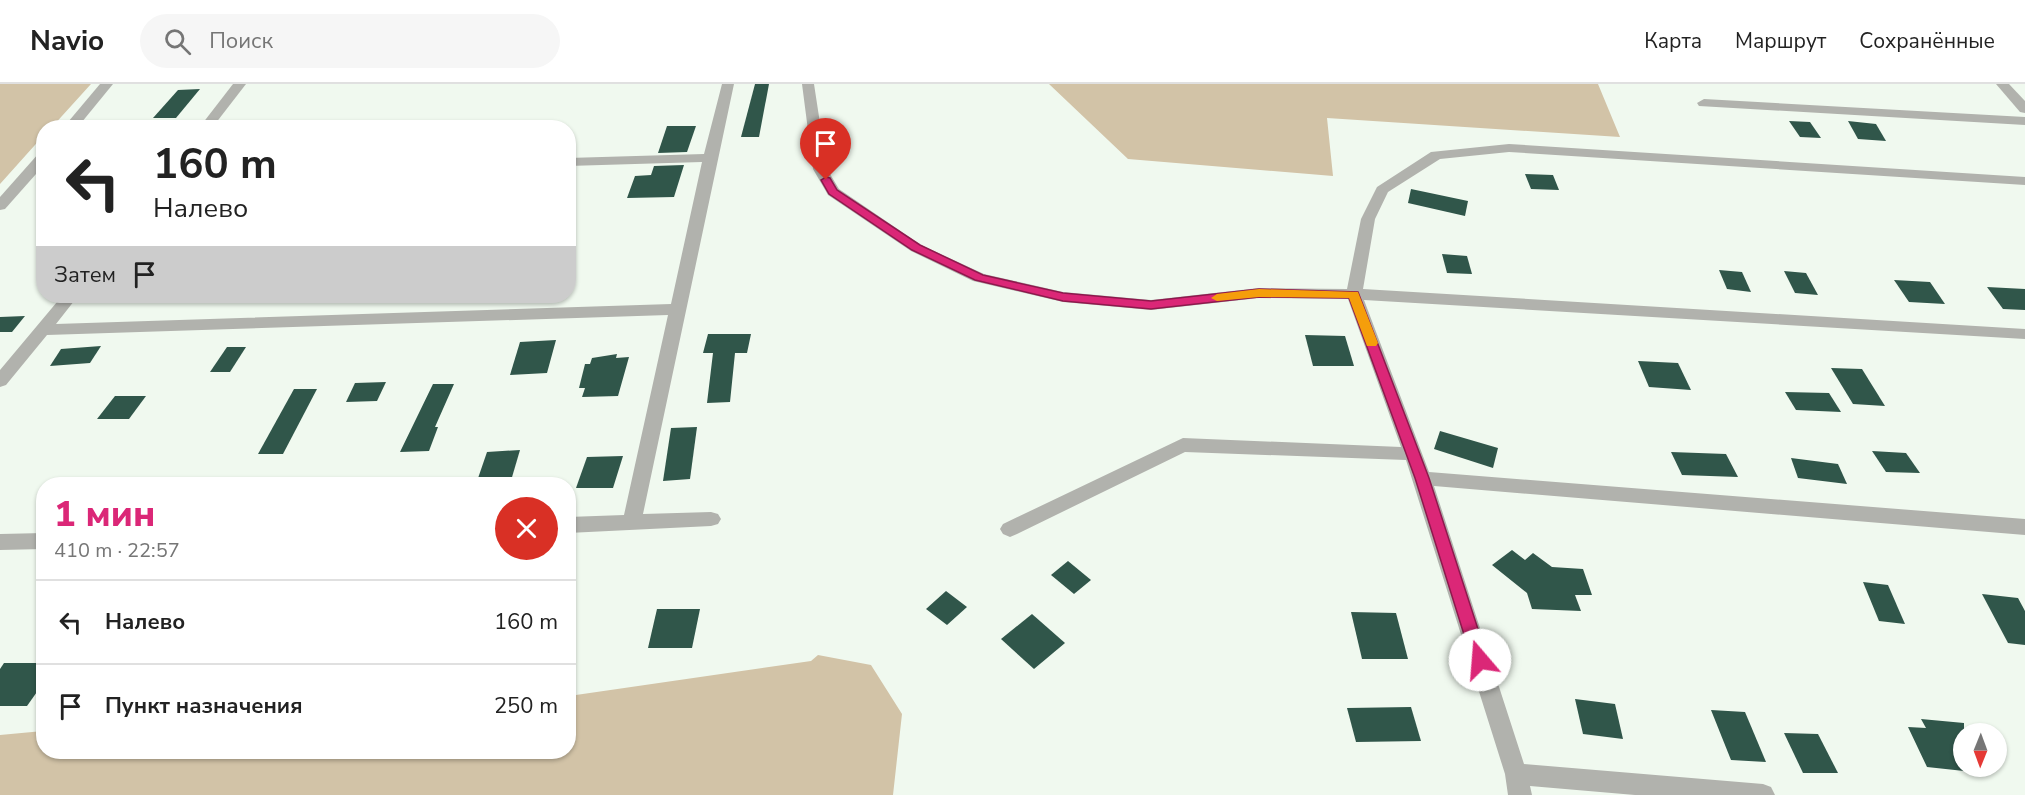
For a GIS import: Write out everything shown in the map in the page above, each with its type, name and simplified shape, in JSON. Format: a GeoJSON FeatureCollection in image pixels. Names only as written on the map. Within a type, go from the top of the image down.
{"type":"FeatureCollection","features":[{"type":"Feature","properties":{"kind":"street"},"geometry":{"type":"LineString","coordinates":[[76,120],[107,84]]}},
{"type":"Feature","properties":{"kind":"street"},"geometry":{"type":"LineString","coordinates":[[211,120],[240,84]]}},
{"type":"Feature","properties":{"kind":"street"},"geometry":{"type":"LineString","coordinates":[[632,523],[728,84]]}},
{"type":"Feature","properties":{"kind":"street"},"geometry":{"type":"LineString","coordinates":[[808,84],[820,169],[833,192],[916,248],[979,278],[1063,297],[1151,305],[1259,293],[1354,294],[2025,334]]}},
{"type":"Feature","properties":{"kind":"street"},"geometry":{"type":"LineString","coordinates":[[2002,84],[2025,109]]}},
{"type":"Feature","properties":{"kind":"street"},"geometry":{"type":"LineString","coordinates":[[1704,103],[2025,121]]}},
{"type":"Feature","properties":{"kind":"street"},"geometry":{"type":"LineString","coordinates":[[1763,795],[1518,784],[1422,478],[1354,294],[1368,219],[1382,190],[1436,155],[1509,148],[2025,181]]}},
{"type":"Feature","properties":{"kind":"street"},"geometry":{"type":"LineString","coordinates":[[576,162],[710,158]]}},
{"type":"Feature","properties":{"kind":"street"},"geometry":{"type":"LineString","coordinates":[[0,206],[36,165]]}},
{"type":"Feature","properties":{"kind":"street"},"geometry":{"type":"LineString","coordinates":[[0,381],[64,303]]}},
{"type":"Feature","properties":{"kind":"street"},"geometry":{"type":"LineString","coordinates":[[42,330],[677,309]]}},
{"type":"Feature","properties":{"kind":"street"},"geometry":{"type":"LineString","coordinates":[[1010,529],[1183,445],[1413,454]]}},
{"type":"Feature","properties":{"kind":"street"},"geometry":{"type":"LineString","coordinates":[[1422,478],[2025,527]]}},
{"type":"Feature","properties":{"kind":"street"},"geometry":{"type":"LineString","coordinates":[[576,525],[711,519]]}},
{"type":"Feature","properties":{"kind":"street"},"geometry":{"type":"LineString","coordinates":[[0,542],[36,541]]}},
{"type":"Feature","properties":{"kind":"shaded area"},"geometry":{"type":"Polygon","coordinates":[[[0,84],[91,84],[58,120],[36,120],[36,144],[0,184],[0,84]]]}},
{"type":"Feature","properties":{"kind":"shaded area"},"geometry":{"type":"Polygon","coordinates":[[[1049,84],[1598,84],[1620,137],[1327,118],[1333,176],[1128,159],[1049,84]]]}},
{"type":"Feature","properties":{"kind":"shaded area"},"geometry":{"type":"Polygon","coordinates":[[[818,655],[871,665],[902,714],[893,795],[0,795],[0,735],[36,732],[36,759],[576,759],[576,695],[811,661],[818,655]]]}},
{"type":"Feature","properties":{"kind":"building"},"geometry":{"type":"Polygon","coordinates":[[[755,84],[769,84],[759,137],[741,137],[755,84]]]}},
{"type":"Feature","properties":{"kind":"building"},"geometry":{"type":"Polygon","coordinates":[[[200,89],[176,118],[153,118],[178,90],[200,89]]]}},
{"type":"Feature","properties":{"kind":"building"},"geometry":{"type":"Polygon","coordinates":[[[1789,121],[1810,122],[1821,138],[1800,137],[1789,121]]]}},
{"type":"Feature","properties":{"kind":"building"},"geometry":{"type":"Polygon","coordinates":[[[1848,121],[1876,124],[1886,141],[1858,139],[1848,121]]]}},
{"type":"Feature","properties":{"kind":"building"},"geometry":{"type":"Polygon","coordinates":[[[667,126],[696,126],[687,152],[658,153],[667,126]]]}},
{"type":"Feature","properties":{"kind":"building"},"geometry":{"type":"Polygon","coordinates":[[[684,165],[674,197],[627,198],[635,176],[651,175],[654,166],[684,165]]]}},
{"type":"Feature","properties":{"kind":"building"},"geometry":{"type":"Polygon","coordinates":[[[1525,174],[1553,175],[1559,190],[1531,189],[1525,174]]]}},
{"type":"Feature","properties":{"kind":"building"},"geometry":{"type":"Polygon","coordinates":[[[1411,189],[1468,201],[1465,216],[1408,203],[1411,189]]]}},
{"type":"Feature","properties":{"kind":"building"},"geometry":{"type":"Polygon","coordinates":[[[1442,254],[1467,256],[1472,274],[1447,273],[1442,254]]]}},
{"type":"Feature","properties":{"kind":"building"},"geometry":{"type":"Polygon","coordinates":[[[1719,270],[1742,272],[1751,292],[1727,289],[1719,270]]]}},
{"type":"Feature","properties":{"kind":"building"},"geometry":{"type":"Polygon","coordinates":[[[1784,271],[1806,273],[1818,295],[1795,293],[1784,271]]]}},
{"type":"Feature","properties":{"kind":"building"},"geometry":{"type":"Polygon","coordinates":[[[1894,280],[1930,282],[1945,304],[1909,302],[1894,280]]]}},
{"type":"Feature","properties":{"kind":"building"},"geometry":{"type":"Polygon","coordinates":[[[1987,287],[2025,289],[2025,310],[2003,309],[1987,287]]]}},
{"type":"Feature","properties":{"kind":"building"},"geometry":{"type":"Polygon","coordinates":[[[25,316],[12,332],[0,332],[0,317],[25,316]]]}},
{"type":"Feature","properties":{"kind":"building"},"geometry":{"type":"Polygon","coordinates":[[[708,334],[751,334],[747,353],[735,353],[730,402],[707,403],[713,353],[703,353],[708,334]]]}},
{"type":"Feature","properties":{"kind":"building"},"geometry":{"type":"Polygon","coordinates":[[[1305,335],[1345,336],[1354,366],[1313,366],[1305,335]]]}},
{"type":"Feature","properties":{"kind":"building"},"geometry":{"type":"Polygon","coordinates":[[[556,340],[547,373],[510,375],[520,342],[556,340]]]}},
{"type":"Feature","properties":{"kind":"building"},"geometry":{"type":"Polygon","coordinates":[[[101,346],[90,363],[50,366],[61,349],[101,346]]]}},
{"type":"Feature","properties":{"kind":"building"},"geometry":{"type":"Polygon","coordinates":[[[227,347],[246,347],[230,372],[210,372],[227,347]]]}},
{"type":"Feature","properties":{"kind":"building"},"geometry":{"type":"Polygon","coordinates":[[[617,354],[616,358],[629,357],[618,396],[582,397],[585,388],[579,388],[585,364],[590,364],[592,358],[617,354]]]}},
{"type":"Feature","properties":{"kind":"building"},"geometry":{"type":"Polygon","coordinates":[[[1638,361],[1678,363],[1691,390],[1649,387],[1638,361]]]}},
{"type":"Feature","properties":{"kind":"building"},"geometry":{"type":"Polygon","coordinates":[[[1831,368],[1862,369],[1885,406],[1853,404],[1831,368]]]}},
{"type":"Feature","properties":{"kind":"building"},"geometry":{"type":"Polygon","coordinates":[[[386,382],[377,401],[346,402],[355,383],[386,382]]]}},
{"type":"Feature","properties":{"kind":"building"},"geometry":{"type":"Polygon","coordinates":[[[433,384],[454,384],[435,427],[438,427],[429,451],[400,452],[433,384]]]}},
{"type":"Feature","properties":{"kind":"building"},"geometry":{"type":"Polygon","coordinates":[[[294,389],[317,389],[283,454],[258,454],[294,389]]]}},
{"type":"Feature","properties":{"kind":"building"},"geometry":{"type":"Polygon","coordinates":[[[1785,392],[1829,393],[1841,412],[1796,410],[1785,392]]]}},
{"type":"Feature","properties":{"kind":"building"},"geometry":{"type":"Polygon","coordinates":[[[115,396],[146,396],[129,419],[97,419],[115,396]]]}},
{"type":"Feature","properties":{"kind":"building"},"geometry":{"type":"Polygon","coordinates":[[[697,427],[690,479],[663,481],[671,428],[697,427]]]}},
{"type":"Feature","properties":{"kind":"building"},"geometry":{"type":"Polygon","coordinates":[[[1440,431],[1498,448],[1493,468],[1434,449],[1440,431]]]}},
{"type":"Feature","properties":{"kind":"building"},"geometry":{"type":"Polygon","coordinates":[[[520,450],[512,477],[478,477],[487,452],[520,450]]]}},
{"type":"Feature","properties":{"kind":"building"},"geometry":{"type":"Polygon","coordinates":[[[1872,451],[1906,453],[1920,473],[1886,472],[1872,451]]]}},
{"type":"Feature","properties":{"kind":"building"},"geometry":{"type":"Polygon","coordinates":[[[1671,452],[1726,454],[1738,477],[1682,475],[1671,452]]]}},
{"type":"Feature","properties":{"kind":"building"},"geometry":{"type":"Polygon","coordinates":[[[623,456],[613,488],[576,488],[587,457],[623,456]]]}},
{"type":"Feature","properties":{"kind":"building"},"geometry":{"type":"Polygon","coordinates":[[[1791,458],[1838,464],[1847,484],[1798,478],[1791,458]]]}},
{"type":"Feature","properties":{"kind":"building"},"geometry":{"type":"Polygon","coordinates":[[[1512,550],[1525,560],[1533,553],[1552,567],[1583,569],[1592,595],[1575,595],[1581,611],[1532,609],[1527,593],[1492,565],[1512,550]]]}},
{"type":"Feature","properties":{"kind":"building"},"geometry":{"type":"Polygon","coordinates":[[[1068,561],[1091,580],[1074,594],[1051,575],[1068,561]]]}},
{"type":"Feature","properties":{"kind":"building"},"geometry":{"type":"Polygon","coordinates":[[[1863,582],[1888,585],[1905,624],[1879,621],[1863,582]]]}},
{"type":"Feature","properties":{"kind":"building"},"geometry":{"type":"Polygon","coordinates":[[[946,591],[967,607],[947,625],[926,609],[946,591]]]}},
{"type":"Feature","properties":{"kind":"building"},"geometry":{"type":"Polygon","coordinates":[[[1982,594],[2018,598],[2025,611],[2025,645],[2008,643],[1982,594]]]}},
{"type":"Feature","properties":{"kind":"building"},"geometry":{"type":"Polygon","coordinates":[[[657,609],[700,609],[692,648],[648,648],[657,609]]]}},
{"type":"Feature","properties":{"kind":"building"},"geometry":{"type":"Polygon","coordinates":[[[1351,612],[1396,613],[1408,659],[1362,659],[1351,612]]]}},
{"type":"Feature","properties":{"kind":"building"},"geometry":{"type":"Polygon","coordinates":[[[1032,614],[1065,643],[1034,669],[1001,639],[1032,614]]]}},
{"type":"Feature","properties":{"kind":"building"},"geometry":{"type":"Polygon","coordinates":[[[4,663],[36,663],[36,693],[27,706],[0,706],[0,669],[4,663]]]}},
{"type":"Feature","properties":{"kind":"building"},"geometry":{"type":"Polygon","coordinates":[[[1575,699],[1615,704],[1623,739],[1583,734],[1575,699]]]}},
{"type":"Feature","properties":{"kind":"building"},"geometry":{"type":"Polygon","coordinates":[[[1411,707],[1421,741],[1356,742],[1347,708],[1411,707]]]}},
{"type":"Feature","properties":{"kind":"building"},"geometry":{"type":"Polygon","coordinates":[[[1711,710],[1745,712],[1766,762],[1731,760],[1711,710]]]}},
{"type":"Feature","properties":{"kind":"building"},"geometry":{"type":"Polygon","coordinates":[[[1921,719],[1964,723],[1953,723],[1953,770],[1927,767],[1908,727],[1926,728],[1921,719]]]}},
{"type":"Feature","properties":{"kind":"building"},"geometry":{"type":"Polygon","coordinates":[[[1784,733],[1818,734],[1838,773],[1803,773],[1784,733]]]}},
{"type":"Feature","properties":{"kind":"slow traffic"},"geometry":{"type":"LineString","coordinates":[[1217,298],[1259,293],[1354,294],[1372,343]]}},
{"type":"Feature","properties":{"kind":"route"},"geometry":{"type":"LineString","coordinates":[[826,180],[833,192],[916,248],[979,278],[1063,297],[1151,305],[1259,293],[1354,294],[1422,478],[1480,660]]}}]}
